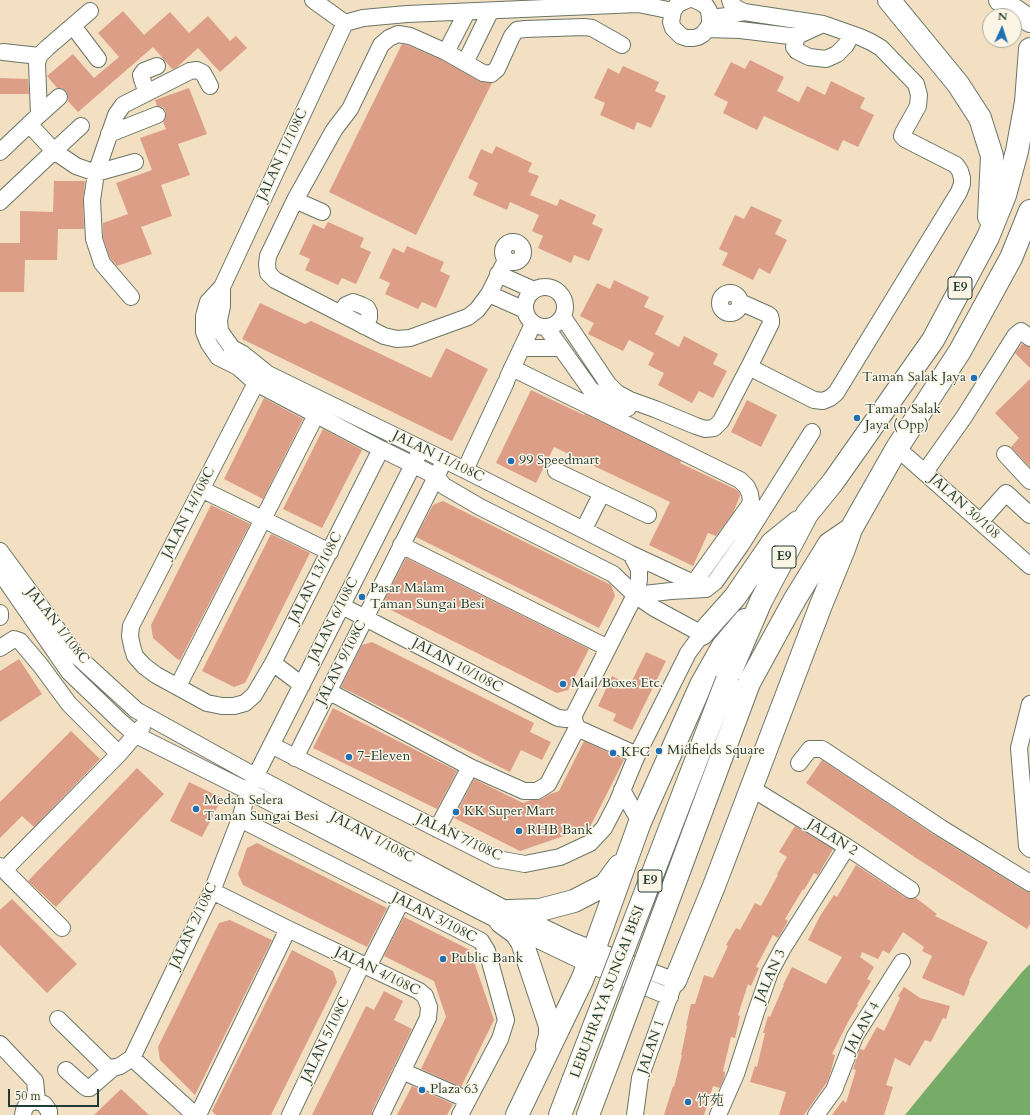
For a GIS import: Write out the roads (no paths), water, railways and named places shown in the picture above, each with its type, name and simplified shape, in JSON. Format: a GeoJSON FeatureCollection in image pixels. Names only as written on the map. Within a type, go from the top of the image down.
{"type":"FeatureCollection","features":[{"type":"Feature","properties":{"kind":"highway"},"geometry":{"type":"LineString","coordinates":[[888,0],[958,84],[980,118],[992,156],[988,237]]}},
{"type":"Feature","properties":{"kind":"highway"},"geometry":{"type":"LineString","coordinates":[[1000,0],[1030,21]]}},
{"type":"Feature","properties":{"kind":"highway","name":"LEBUHRAYA SUNGAI BESI"},"geometry":{"type":"LineString","coordinates":[[560,1115],[727,680],[761,601],[807,514],[833,482],[933,340],[988,237],[1005,195],[1017,151],[1026,102],[1030,49]]}},
{"type":"Feature","properties":{"kind":"highway","name":"LEBUHRAYA SUNGAI BESI"},"geometry":{"type":"LineString","coordinates":[[591,1111],[749,683],[795,599],[829,544],[851,528],[898,448],[960,351],[1011,258],[1030,211]]}},
{"type":"Feature","properties":{"kind":"highway"},"geometry":{"type":"LineString","coordinates":[[1011,258],[1030,238]]}},
{"type":"Feature","properties":{"kind":"highway"},"geometry":{"type":"LineString","coordinates":[[702,634],[735,597],[772,543],[807,514]]}},
{"type":"Feature","properties":{"kind":"highway"},"geometry":{"type":"LineString","coordinates":[[672,989],[714,886],[821,605],[844,550],[851,528]]}},
{"type":"Feature","properties":{"kind":"highway"},"geometry":{"type":"LineString","coordinates":[[517,1115],[582,980],[640,822],[701,685],[723,646],[761,601]]}},
{"type":"Feature","properties":{"kind":"highway"},"geometry":{"type":"LineString","coordinates":[[544,1059],[550,1036],[550,1026],[522,942],[505,917],[574,901],[605,885],[629,853]]}},
{"type":"Feature","properties":{"kind":"street"},"geometry":{"type":"LineString","coordinates":[[687,0],[677,5],[673,10],[671,22],[673,28],[681,36],[693,38],[703,34],[706,11]]}},
{"type":"Feature","properties":{"kind":"street"},"geometry":{"type":"LineString","coordinates":[[730,0],[736,8],[744,12],[823,24],[871,42],[880,48],[916,84],[919,95],[918,106],[902,136],[905,139],[956,165],[962,178],[960,192],[836,393],[823,401],[814,400],[749,367]]}},
{"type":"Feature","properties":{"kind":"street"},"geometry":{"type":"LineString","coordinates":[[321,2],[346,23],[363,18],[407,14],[490,12],[638,4],[673,10]]}},
{"type":"Feature","properties":{"kind":"street"},"geometry":{"type":"LineString","coordinates":[[90,11],[47,48],[40,56],[37,63],[34,119],[54,151],[76,166],[96,174],[135,162]]}},
{"type":"Feature","properties":{"kind":"street"},"geometry":{"type":"LineString","coordinates":[[706,11],[727,16],[744,12]]}},
{"type":"Feature","properties":{"kind":"street"},"geometry":{"type":"LineString","coordinates":[[706,11],[740,30],[790,36],[797,36],[823,24]]}},
{"type":"Feature","properties":{"kind":"street"},"geometry":{"type":"LineString","coordinates":[[446,52],[467,12]]}},
{"type":"Feature","properties":{"kind":"street"},"geometry":{"type":"LineString","coordinates":[[465,63],[490,12]]}},
{"type":"Feature","properties":{"kind":"street","name":"JALAN 11/108C"},"geometry":{"type":"LineString","coordinates":[[346,23],[222,287],[208,302],[204,316],[204,332],[209,344],[218,357],[238,367],[256,383],[381,449],[436,476],[444,486],[480,507],[613,574],[635,595],[654,608],[702,634]]}},
{"type":"Feature","properties":{"kind":"street"},"geometry":{"type":"LineString","coordinates":[[73,26],[98,59]]}},
{"type":"Feature","properties":{"kind":"street"},"geometry":{"type":"LineString","coordinates":[[506,260],[489,294],[477,310],[468,317],[410,338],[397,340],[384,336],[275,280],[268,273],[267,264],[268,256],[295,200],[334,130],[350,109],[381,45],[389,38],[398,34],[410,36],[446,52],[483,73],[491,74],[496,69],[512,36],[518,30],[584,26],[592,28],[622,45]]}},
{"type":"Feature","properties":{"kind":"street"},"geometry":{"type":"LineString","coordinates":[[797,36],[794,47],[797,51],[809,57],[826,59],[842,50],[851,35]]}},
{"type":"Feature","properties":{"kind":"street"},"geometry":{"type":"LineString","coordinates":[[3,52],[40,56]]}},
{"type":"Feature","properties":{"kind":"street"},"geometry":{"type":"LineString","coordinates":[[147,93],[141,74],[144,71],[157,66]]}},
{"type":"Feature","properties":{"kind":"street"},"geometry":{"type":"LineString","coordinates":[[131,297],[102,263],[94,239],[92,200],[96,174],[116,115],[123,105],[190,71],[197,70],[203,73],[210,86]]}},
{"type":"Feature","properties":{"kind":"street"},"geometry":{"type":"LineString","coordinates":[[0,152],[59,97]]}},
{"type":"Feature","properties":{"kind":"street"},"geometry":{"type":"LineString","coordinates":[[109,134],[157,115]]}},
{"type":"Feature","properties":{"kind":"street"},"geometry":{"type":"LineString","coordinates":[[0,202],[81,126]]}},
{"type":"Feature","properties":{"kind":"street"},"geometry":{"type":"LineString","coordinates":[[295,200],[322,212]]}},
{"type":"Feature","properties":{"kind":"street"},"geometry":{"type":"LineString","coordinates":[[498,274],[534,290]]}},
{"type":"Feature","properties":{"kind":"street","name":"JALAN 11/108C"},"geometry":{"type":"LineString","coordinates":[[222,287],[222,306],[219,320],[220,331],[232,348],[248,358],[268,374],[584,529],[631,554],[700,586]]}},
{"type":"Feature","properties":{"kind":"street"},"geometry":{"type":"LineString","coordinates":[[540,326],[553,326],[562,317],[565,311],[563,298],[559,293],[547,287],[534,290],[528,296],[525,303],[526,316],[540,326],[561,348],[591,390],[622,406],[634,410],[655,409]]}},
{"type":"Feature","properties":{"kind":"street"},"geometry":{"type":"LineString","coordinates":[[489,294],[525,310]]}},
{"type":"Feature","properties":{"kind":"street"},"geometry":{"type":"LineString","coordinates":[[562,317],[608,384],[617,393],[630,400],[705,429],[714,428],[721,421],[772,320],[767,314],[740,302]]}},
{"type":"Feature","properties":{"kind":"street"},"geometry":{"type":"LineString","coordinates":[[465,470],[522,348],[540,326]]}},
{"type":"Feature","properties":{"kind":"street"},"geometry":{"type":"LineString","coordinates":[[925,472],[964,417],[1015,336],[1021,331],[1030,338]]}},
{"type":"Feature","properties":{"kind":"street"},"geometry":{"type":"LineString","coordinates":[[522,348],[561,348]]}},
{"type":"Feature","properties":{"kind":"street"},"geometry":{"type":"LineString","coordinates":[[509,376],[740,480],[747,487],[750,494],[749,506],[700,586]]}},
{"type":"Feature","properties":{"kind":"street","name":"JALAN 14/108C"},"geometry":{"type":"LineString","coordinates":[[178,686],[156,675],[144,666],[136,656],[130,636],[131,626],[256,383]]}},
{"type":"Feature","properties":{"kind":"street"},"geometry":{"type":"LineString","coordinates":[[178,686],[316,415]]}},
{"type":"Feature","properties":{"kind":"street"},"geometry":{"type":"LineString","coordinates":[[635,595],[689,590],[715,582],[812,432]]}},
{"type":"Feature","properties":{"kind":"street","name":"JALAN 30/108"},"geometry":{"type":"LineString","coordinates":[[898,448],[1030,566]]}},
{"type":"Feature","properties":{"kind":"street","name":"JALAN 13/108C"},"geometry":{"type":"LineString","coordinates":[[178,686],[207,703],[222,706],[234,706],[245,703],[254,695],[273,663],[381,449]]}},
{"type":"Feature","properties":{"kind":"street","name":"JALAN 6/108C"},"geometry":{"type":"LineString","coordinates":[[248,791],[421,449]]}},
{"type":"Feature","properties":{"kind":"street"},"geometry":{"type":"LineString","coordinates":[[1005,454],[1030,481]]}},
{"type":"Feature","properties":{"kind":"street","name":"JALAN 9/108C"},"geometry":{"type":"LineString","coordinates":[[295,758],[444,460]]}},
{"type":"Feature","properties":{"kind":"street"},"geometry":{"type":"LineString","coordinates":[[556,471],[648,515]]}},
{"type":"Feature","properties":{"kind":"street"},"geometry":{"type":"LineString","coordinates":[[201,489],[330,552]]}},
{"type":"Feature","properties":{"kind":"street"},"geometry":{"type":"LineString","coordinates":[[584,529],[602,493]]}},
{"type":"Feature","properties":{"kind":"street"},"geometry":{"type":"LineString","coordinates":[[980,522],[1006,493],[1030,516]]}},
{"type":"Feature","properties":{"kind":"street"},"geometry":{"type":"LineString","coordinates":[[401,545],[608,648]]}},
{"type":"Feature","properties":{"kind":"street","name":"JALAN 1/108C"},"geometry":{"type":"LineString","coordinates":[[0,550],[77,656],[136,710],[505,917]]}},
{"type":"Feature","properties":{"kind":"street"},"geometry":{"type":"LineString","coordinates":[[328,691],[470,767],[524,791],[537,791],[548,784],[608,648],[635,595],[639,580],[639,569],[631,554]]}},
{"type":"Feature","properties":{"kind":"street","name":"JALAN 1/108C"},"geometry":{"type":"LineString","coordinates":[[0,572],[69,672],[136,735],[505,917],[591,957],[672,989]]}},
{"type":"Feature","properties":{"kind":"street","name":"JALAN 10/108C"},"geometry":{"type":"LineString","coordinates":[[342,606],[558,718],[575,722]]}},
{"type":"Feature","properties":{"kind":"street","name":"JALAN 7/108C"},"geometry":{"type":"LineString","coordinates":[[271,745],[497,859],[525,864],[560,857],[590,843],[604,828],[637,755],[688,653],[702,634]]}},
{"type":"Feature","properties":{"kind":"street"},"geometry":{"type":"LineString","coordinates":[[1,645],[14,639],[20,642],[41,666],[69,704],[119,754]]}},
{"type":"Feature","properties":{"kind":"street"},"geometry":{"type":"LineString","coordinates":[[273,663],[302,685]]}},
{"type":"Feature","properties":{"kind":"street"},"geometry":{"type":"LineString","coordinates":[[1029,708],[1019,748],[1027,846],[1030,849]]}},
{"type":"Feature","properties":{"kind":"street"},"geometry":{"type":"LineString","coordinates":[[62,928],[2,868],[119,754],[136,735],[149,717]]}},
{"type":"Feature","properties":{"kind":"street"},"geometry":{"type":"LineString","coordinates":[[575,722],[637,755]]}},
{"type":"Feature","properties":{"kind":"street"},"geometry":{"type":"LineString","coordinates":[[799,763],[810,749],[822,749],[941,828],[1030,883]]}},
{"type":"Feature","properties":{"kind":"street"},"geometry":{"type":"LineString","coordinates":[[437,829],[470,767]]}},
{"type":"Feature","properties":{"kind":"street","name":"JALAN 2"},"geometry":{"type":"LineString","coordinates":[[751,788],[847,847],[911,890]]}},
{"type":"Feature","properties":{"kind":"street"},"geometry":{"type":"LineString","coordinates":[[622,790],[640,822]]}},
{"type":"Feature","properties":{"kind":"street","name":"JALAN 2/108C"},"geometry":{"type":"LineString","coordinates":[[132,1058],[212,891],[240,819],[248,791]]}},
{"type":"Feature","properties":{"kind":"street","name":"JALAN 3/108C"},"geometry":{"type":"LineString","coordinates":[[240,819],[401,902],[481,941],[487,951],[506,1020],[500,1039],[460,1115]]}},
{"type":"Feature","properties":{"kind":"street","name":"JALAN 3"},"geometry":{"type":"LineString","coordinates":[[718,1115],[736,1074],[770,972],[782,948],[847,847]]}},
{"type":"Feature","properties":{"kind":"street","name":"JALAN 4/108C"},"geometry":{"type":"LineString","coordinates":[[212,891],[419,991],[425,996],[429,1007],[428,1018],[380,1115]]}},
{"type":"Feature","properties":{"kind":"street","name":"JALAN 5/108C"},"geometry":{"type":"LineString","coordinates":[[290,1115],[365,966],[401,902]]}},
{"type":"Feature","properties":{"kind":"street"},"geometry":{"type":"LineString","coordinates":[[198,1115],[288,929]]}},
{"type":"Feature","properties":{"kind":"street","name":"JALAN 4"},"geometry":{"type":"LineString","coordinates":[[816,1115],[834,1090],[855,1036],[902,962]]}},
{"type":"Feature","properties":{"kind":"street","name":"JALAN 1"},"geometry":{"type":"LineString","coordinates":[[635,1115],[640,1078],[672,989]]}},
{"type":"Feature","properties":{"kind":"street"},"geometry":{"type":"LineString","coordinates":[[58,1018],[107,1067],[114,1068]]}},
{"type":"Feature","properties":{"kind":"street"},"geometry":{"type":"LineString","coordinates":[[0,1044],[35,1081],[37,1101]]}},
{"type":"Feature","properties":{"kind":"street"},"geometry":{"type":"LineString","coordinates":[[66,1070],[84,1086],[90,1088],[114,1068],[132,1058],[195,1115]]}},
{"type":"Feature","properties":{"kind":"street"},"geometry":{"type":"LineString","coordinates":[[402,1071],[468,1100]]}},
{"type":"Feature","properties":{"kind":"street"},"geometry":{"type":"LineString","coordinates":[[23,1115],[26,1106],[29,1103],[37,1101],[41,1102],[47,1107],[49,1115]]}},
{"type":"Feature","properties":{"kind":"place","name":"Taman Salak Jaya"},"geometry":{"type":"Point","coordinates":[974,378]}},
{"type":"Feature","properties":{"kind":"place","name":"Taman Salak Jaya (Opp)"},"geometry":{"type":"Point","coordinates":[857,418]}},
{"type":"Feature","properties":{"kind":"place","name":"99 Speedmart"},"geometry":{"type":"Point","coordinates":[511,461]}},
{"type":"Feature","properties":{"kind":"place","name":"Pasar Malam Taman Sungai Besi"},"geometry":{"type":"Point","coordinates":[362,597]}},
{"type":"Feature","properties":{"kind":"place","name":"Mail Boxes Etc."},"geometry":{"type":"Point","coordinates":[563,684]}},
{"type":"Feature","properties":{"kind":"place","name":"Midfields Square"},"geometry":{"type":"Point","coordinates":[659,751]}},
{"type":"Feature","properties":{"kind":"place","name":"KFC"},"geometry":{"type":"Point","coordinates":[613,753]}},
{"type":"Feature","properties":{"kind":"place","name":"7-Eleven"},"geometry":{"type":"Point","coordinates":[349,757]}},
{"type":"Feature","properties":{"kind":"place","name":"Medan Selera Taman Sungai Besi"},"geometry":{"type":"Point","coordinates":[196,809]}},
{"type":"Feature","properties":{"kind":"place","name":"KK Super Mart"},"geometry":{"type":"Point","coordinates":[456,812]}},
{"type":"Feature","properties":{"kind":"place","name":"RHB Bank"},"geometry":{"type":"Point","coordinates":[519,831]}},
{"type":"Feature","properties":{"kind":"place","name":"Public Bank"},"geometry":{"type":"Point","coordinates":[443,959]}},
{"type":"Feature","properties":{"kind":"place","name":"Plaza 63"},"geometry":{"type":"Point","coordinates":[422,1090]}},
{"type":"Feature","properties":{"kind":"place","name":"竹苑"},"geometry":{"type":"Point","coordinates":[688,1102]}}]}
